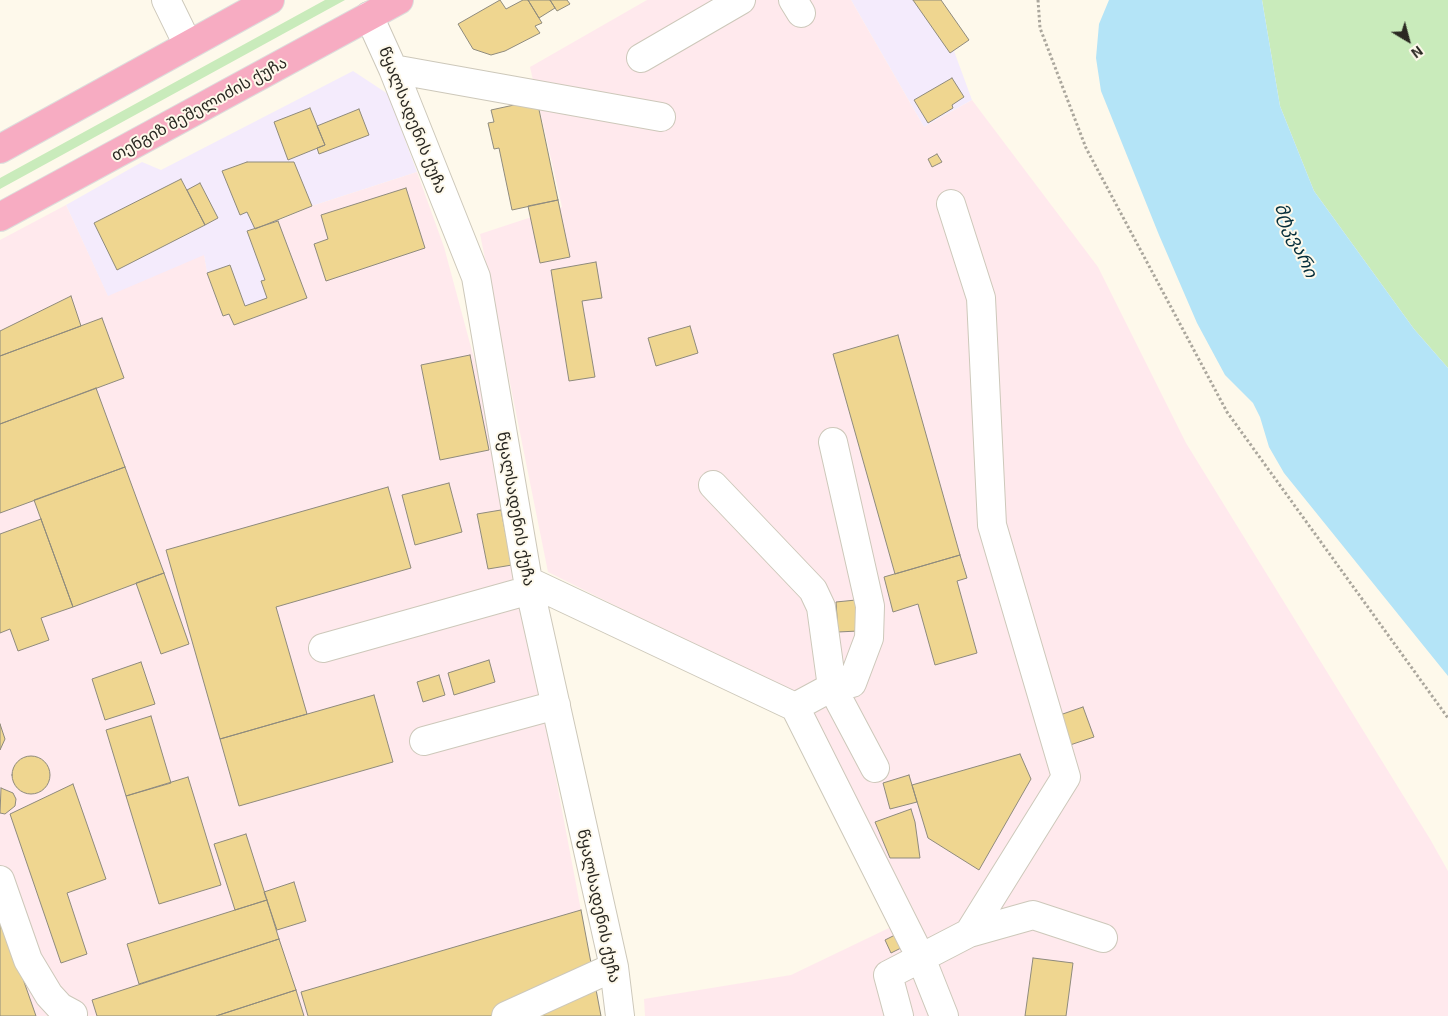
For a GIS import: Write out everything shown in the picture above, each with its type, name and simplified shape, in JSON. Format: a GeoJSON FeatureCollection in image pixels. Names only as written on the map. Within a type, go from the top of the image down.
{"type":"FeatureCollection","features":[{"type":"Feature","properties":{"kind":"main road","name":"თენგიზ შეშელიძის ქუჩა"},"geometry":{"type":"LineString","coordinates":[[0,217],[399,0]]}},
{"type":"Feature","properties":{"kind":"main road"},"geometry":{"type":"LineString","coordinates":[[0,149],[188,45],[257,3]]}},
{"type":"Feature","properties":{"kind":"street"},"geometry":{"type":"LineString","coordinates":[[166,0],[188,45]]}},
{"type":"Feature","properties":{"kind":"street"},"geometry":{"type":"LineString","coordinates":[[641,58],[741,0]]}},
{"type":"Feature","properties":{"kind":"street","name":"წყალსადენის ქუჩა"},"geometry":{"type":"LineString","coordinates":[[369,16],[393,69],[476,277],[529,586],[614,967],[620,1016]]}},
{"type":"Feature","properties":{"kind":"street"},"geometry":{"type":"LineString","coordinates":[[393,69],[660,117]]}},
{"type":"Feature","properties":{"kind":"street"},"geometry":{"type":"LineString","coordinates":[[951,204],[981,298],[992,525],[1066,777],[969,933]]}},
{"type":"Feature","properties":{"kind":"street"},"geometry":{"type":"LineString","coordinates":[[795,707],[832,688],[852,683],[869,638],[870,606],[833,442]]}},
{"type":"Feature","properties":{"kind":"street"},"geometry":{"type":"LineString","coordinates":[[713,485],[814,590],[825,621],[832,688],[875,768]]}},
{"type":"Feature","properties":{"kind":"street"},"geometry":{"type":"LineString","coordinates":[[323,648],[529,586],[795,707],[921,958],[944,1016]]}},
{"type":"Feature","properties":{"kind":"street"},"geometry":{"type":"LineString","coordinates":[[424,741],[556,705]]}},
{"type":"Feature","properties":{"kind":"street"},"geometry":{"type":"LineString","coordinates":[[0,880],[28,960],[49,995],[60,1007],[73,1014]]}},
{"type":"Feature","properties":{"kind":"street"},"geometry":{"type":"LineString","coordinates":[[899,1016],[888,975],[969,933],[1033,916],[1103,938]]}},
{"type":"Feature","properties":{"kind":"street"},"geometry":{"type":"LineString","coordinates":[[506,1016],[614,967]]}},
{"type":"Feature","properties":{"kind":"path"},"geometry":{"type":"LineString","coordinates":[[1038,0],[1040,28],[1086,148],[1227,412],[1448,718]]}},
{"type":"Feature","properties":{"kind":"shaded area"},"geometry":{"type":"Polygon","coordinates":[[[647,0],[851,0],[924,127],[972,100],[1098,267],[1186,443],[1448,871],[1448,1016],[645,1016],[644,999],[791,975],[916,915],[808,702],[548,572],[480,234],[562,207],[530,67],[647,0]]]}},
{"type":"Feature","properties":{"kind":"shaded area"},"geometry":{"type":"Polygon","coordinates":[[[851,0],[941,0],[969,40],[954,51],[972,100],[924,127],[851,0]]]}},
{"type":"Feature","properties":{"kind":"shaded area"},"geometry":{"type":"Polygon","coordinates":[[[353,71],[388,94],[417,172],[312,206],[278,220],[307,298],[234,325],[223,316],[207,273],[204,256],[108,297],[66,205],[142,162],[161,170],[353,71]]]}},
{"type":"Feature","properties":{"kind":"shaded area"},"geometry":{"type":"Polygon","coordinates":[[[417,172],[444,247],[482,388],[601,1016],[0,1016],[0,240],[66,205],[108,296],[204,255],[207,273],[223,316],[229,314],[234,325],[306,298],[278,221],[312,206],[417,172]]]}},
{"type":"Feature","properties":{"kind":"green space"},"geometry":{"type":"Polygon","coordinates":[[[325,0],[345,0],[0,189],[0,178],[325,0]]]}},
{"type":"Feature","properties":{"kind":"green space"},"geometry":{"type":"Polygon","coordinates":[[[1262,0],[1448,0],[1448,368],[1414,329],[1314,191],[1280,106],[1262,0]]]}},
{"type":"Feature","properties":{"kind":"water","name":"მტკვარი"},"geometry":{"type":"Polygon","coordinates":[[[1109,0],[1262,0],[1280,106],[1314,191],[1414,329],[1448,368],[1448,676],[1284,473],[1269,447],[1260,417],[1253,403],[1225,375],[1197,323],[1101,91],[1096,58],[1099,24],[1109,0]]]}},
{"type":"Feature","properties":{"kind":"building"},"geometry":{"type":"Polygon","coordinates":[[[500,0],[506,9],[523,0],[528,0],[542,23],[535,26],[540,33],[505,51],[491,55],[473,49],[458,24],[500,0]]]}},
{"type":"Feature","properties":{"kind":"building"},"geometry":{"type":"Polygon","coordinates":[[[528,0],[550,0],[555,8],[539,18],[528,0]]]}},
{"type":"Feature","properties":{"kind":"building"},"geometry":{"type":"Polygon","coordinates":[[[550,0],[567,0],[570,4],[557,11],[550,0]]]}},
{"type":"Feature","properties":{"kind":"building"},"geometry":{"type":"Polygon","coordinates":[[[913,0],[941,0],[969,40],[950,53],[913,0]]]}},
{"type":"Feature","properties":{"kind":"building"},"geometry":{"type":"Polygon","coordinates":[[[952,78],[964,97],[952,105],[953,108],[928,123],[914,100],[952,78]]]}},
{"type":"Feature","properties":{"kind":"building"},"geometry":{"type":"Polygon","coordinates":[[[537,100],[558,200],[512,210],[499,148],[494,149],[488,123],[494,122],[491,110],[537,100]]]}},
{"type":"Feature","properties":{"kind":"building"},"geometry":{"type":"Polygon","coordinates":[[[310,108],[325,145],[288,160],[274,122],[310,108]]]}},
{"type":"Feature","properties":{"kind":"building"},"geometry":{"type":"Polygon","coordinates":[[[359,109],[369,135],[319,154],[317,148],[325,145],[317,126],[359,109]]]}},
{"type":"Feature","properties":{"kind":"building"},"geometry":{"type":"Polygon","coordinates":[[[937,154],[942,162],[932,167],[928,159],[937,154]]]}},
{"type":"Feature","properties":{"kind":"building"},"geometry":{"type":"Polygon","coordinates":[[[247,162],[294,162],[312,206],[255,229],[247,212],[240,215],[222,171],[247,162]]]}},
{"type":"Feature","properties":{"kind":"building"},"geometry":{"type":"Polygon","coordinates":[[[181,179],[205,225],[117,270],[94,223],[181,179]]]}},
{"type":"Feature","properties":{"kind":"building"},"geometry":{"type":"Polygon","coordinates":[[[200,183],[218,218],[205,225],[187,190],[200,183]]]}},
{"type":"Feature","properties":{"kind":"building"},"geometry":{"type":"Polygon","coordinates":[[[406,188],[425,248],[326,281],[314,244],[328,239],[321,215],[406,188]]]}},
{"type":"Feature","properties":{"kind":"building"},"geometry":{"type":"Polygon","coordinates":[[[558,200],[570,257],[540,263],[528,206],[558,200]]]}},
{"type":"Feature","properties":{"kind":"building"},"geometry":{"type":"Polygon","coordinates":[[[278,221],[307,298],[234,325],[229,314],[223,316],[207,273],[230,265],[245,306],[267,298],[261,281],[265,280],[247,231],[278,221]]]}},
{"type":"Feature","properties":{"kind":"building"},"geometry":{"type":"Polygon","coordinates":[[[596,262],[602,298],[582,301],[595,377],[569,381],[551,270],[596,262]]]}},
{"type":"Feature","properties":{"kind":"building"},"geometry":{"type":"Polygon","coordinates":[[[71,296],[81,326],[0,356],[0,331],[71,296]]]}},
{"type":"Feature","properties":{"kind":"building"},"geometry":{"type":"Polygon","coordinates":[[[102,318],[124,378],[0,424],[0,356],[102,318]]]}},
{"type":"Feature","properties":{"kind":"building"},"geometry":{"type":"Polygon","coordinates":[[[690,326],[698,353],[656,366],[648,338],[690,326]]]}},
{"type":"Feature","properties":{"kind":"building"},"geometry":{"type":"Polygon","coordinates":[[[898,335],[960,555],[895,574],[833,354],[898,335]]]}},
{"type":"Feature","properties":{"kind":"building"},"geometry":{"type":"Polygon","coordinates":[[[470,355],[489,450],[440,460],[421,365],[470,355]]]}},
{"type":"Feature","properties":{"kind":"building"},"geometry":{"type":"Polygon","coordinates":[[[96,388],[125,467],[0,513],[0,424],[96,388]]]}},
{"type":"Feature","properties":{"kind":"building"},"geometry":{"type":"Polygon","coordinates":[[[125,467],[164,573],[73,607],[34,500],[125,467]]]}},
{"type":"Feature","properties":{"kind":"building"},"geometry":{"type":"Polygon","coordinates":[[[449,483],[462,532],[415,545],[402,495],[449,483]]]}},
{"type":"Feature","properties":{"kind":"building"},"geometry":{"type":"Polygon","coordinates":[[[388,487],[411,568],[276,607],[307,714],[220,739],[166,550],[388,487]]]}},
{"type":"Feature","properties":{"kind":"building"},"geometry":{"type":"Polygon","coordinates":[[[501,510],[512,565],[488,569],[477,514],[501,510]]]}},
{"type":"Feature","properties":{"kind":"building"},"geometry":{"type":"Polygon","coordinates":[[[41,519],[73,607],[41,618],[49,640],[18,651],[10,629],[0,633],[0,534],[41,519]]]}},
{"type":"Feature","properties":{"kind":"building"},"geometry":{"type":"Polygon","coordinates":[[[960,555],[967,578],[957,581],[977,653],[935,665],[918,604],[893,612],[884,577],[960,555]]]}},
{"type":"Feature","properties":{"kind":"building"},"geometry":{"type":"Polygon","coordinates":[[[164,573],[189,644],[161,654],[136,583],[164,573]]]}},
{"type":"Feature","properties":{"kind":"building"},"geometry":{"type":"Polygon","coordinates":[[[856,600],[858,631],[838,632],[836,602],[856,600]]]}},
{"type":"Feature","properties":{"kind":"building"},"geometry":{"type":"Polygon","coordinates":[[[489,660],[495,682],[454,695],[448,673],[489,660]]]}},
{"type":"Feature","properties":{"kind":"building"},"geometry":{"type":"Polygon","coordinates":[[[141,662],[155,704],[105,720],[92,679],[141,662]]]}},
{"type":"Feature","properties":{"kind":"building"},"geometry":{"type":"Polygon","coordinates":[[[439,675],[445,695],[423,702],[417,682],[439,675]]]}},
{"type":"Feature","properties":{"kind":"building"},"geometry":{"type":"Polygon","coordinates":[[[374,695],[393,762],[239,806],[220,739],[374,695]]]}},
{"type":"Feature","properties":{"kind":"building"},"geometry":{"type":"Polygon","coordinates":[[[1083,707],[1094,737],[1067,746],[1057,716],[1083,707]]]}},
{"type":"Feature","properties":{"kind":"building"},"geometry":{"type":"Polygon","coordinates":[[[151,716],[171,783],[126,796],[106,730],[151,716]]]}},
{"type":"Feature","properties":{"kind":"building"},"geometry":{"type":"Polygon","coordinates":[[[0,724],[5,739],[0,750],[0,724]]]}},
{"type":"Feature","properties":{"kind":"building"},"geometry":{"type":"Polygon","coordinates":[[[1020,754],[1031,779],[979,870],[928,838],[912,785],[1020,754]]]}},
{"type":"Feature","properties":{"kind":"building"},"geometry":{"type":"Polygon","coordinates":[[[31,756],[44,762],[50,775],[44,788],[31,794],[18,788],[12,775],[18,762],[31,756]]]}},
{"type":"Feature","properties":{"kind":"building"},"geometry":{"type":"Polygon","coordinates":[[[909,775],[917,802],[890,809],[883,783],[909,775]]]}},
{"type":"Feature","properties":{"kind":"building"},"geometry":{"type":"Polygon","coordinates":[[[188,777],[221,885],[159,904],[126,796],[188,777]]]}},
{"type":"Feature","properties":{"kind":"building"},"geometry":{"type":"Polygon","coordinates":[[[73,784],[106,879],[67,893],[87,954],[61,963],[10,814],[73,784]]]}},
{"type":"Feature","properties":{"kind":"building"},"geometry":{"type":"Polygon","coordinates":[[[1,788],[13,793],[16,799],[15,806],[5,814],[0,813],[1,788]]]}},
{"type":"Feature","properties":{"kind":"building"},"geometry":{"type":"Polygon","coordinates":[[[911,809],[915,822],[920,858],[890,858],[875,822],[911,809]]]}},
{"type":"Feature","properties":{"kind":"building"},"geometry":{"type":"Polygon","coordinates":[[[246,834],[267,900],[235,910],[214,844],[246,834]]]}},
{"type":"Feature","properties":{"kind":"building"},"geometry":{"type":"Polygon","coordinates":[[[294,882],[306,921],[277,930],[264,892],[294,882]]]}},
{"type":"Feature","properties":{"kind":"building"},"geometry":{"type":"Polygon","coordinates":[[[267,900],[279,939],[139,984],[127,944],[267,900]]]}},
{"type":"Feature","properties":{"kind":"building"},"geometry":{"type":"Polygon","coordinates":[[[581,910],[601,1016],[308,1016],[301,992],[581,910]]]}},
{"type":"Feature","properties":{"kind":"building"},"geometry":{"type":"Polygon","coordinates":[[[0,913],[36,1016],[0,1016],[0,913]]]}},
{"type":"Feature","properties":{"kind":"building"},"geometry":{"type":"Polygon","coordinates":[[[901,932],[907,945],[891,953],[885,940],[901,932]]]}},
{"type":"Feature","properties":{"kind":"building"},"geometry":{"type":"Polygon","coordinates":[[[279,939],[296,990],[216,1016],[97,1016],[92,1000],[279,939]]]}},
{"type":"Feature","properties":{"kind":"building"},"geometry":{"type":"Polygon","coordinates":[[[1033,958],[1073,963],[1066,1016],[1025,1016],[1033,958]]]}},
{"type":"Feature","properties":{"kind":"building"},"geometry":{"type":"Polygon","coordinates":[[[296,990],[304,1016],[216,1016],[296,990]]]}}]}
